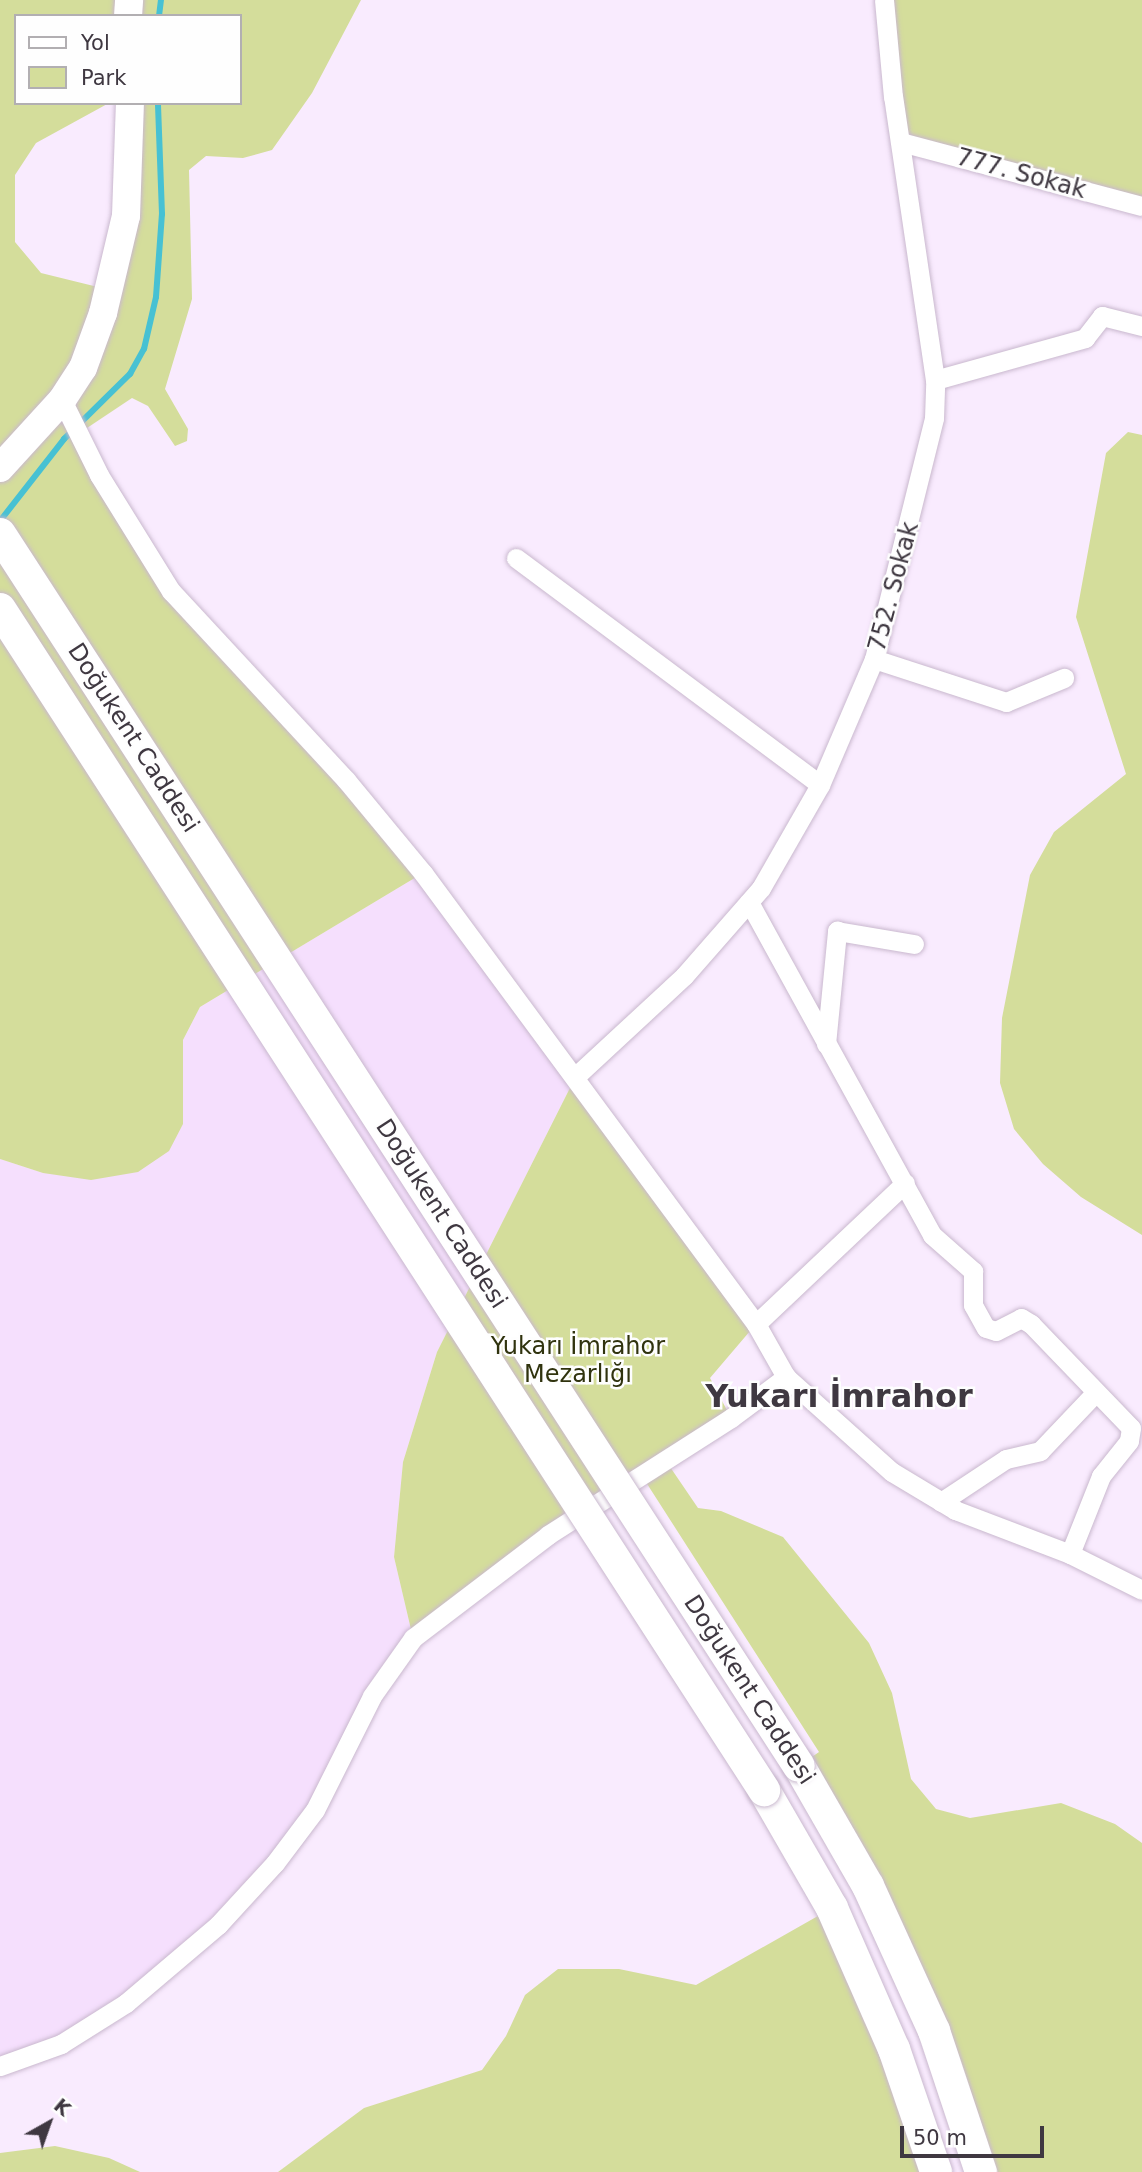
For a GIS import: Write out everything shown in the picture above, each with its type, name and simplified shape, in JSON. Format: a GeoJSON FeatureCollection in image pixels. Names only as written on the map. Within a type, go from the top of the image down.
{"type":"FeatureCollection","features":[{"type":"Feature","properties":{"kind":"main road","name":"Doğukent Caddesi"},"geometry":{"type":"LineString","coordinates":[[0,534],[799,1766],[868,1886],[934,2031],[981,2172]]}},
{"type":"Feature","properties":{"kind":"main road","name":"Doğukent Caddesi"},"geometry":{"type":"LineString","coordinates":[[0,609],[764,1790],[832,1908],[894,2049],[936,2172]]}},
{"type":"Feature","properties":{"kind":"street","name":"752. Sokak"},"geometry":{"type":"LineString","coordinates":[[576,1076],[684,976],[749,902],[820,785],[874,659],[926,463],[934,380],[884,0]]}},
{"type":"Feature","properties":{"kind":"street"},"geometry":{"type":"LineString","coordinates":[[0,468],[62,400],[83,368],[118,267],[126,216],[130,105]]}},
{"type":"Feature","properties":{"kind":"street","name":"777. Sokak"},"geometry":{"type":"LineString","coordinates":[[901,142],[1142,206]]}},
{"type":"Feature","properties":{"kind":"street"},"geometry":{"type":"LineString","coordinates":[[934,380],[1085,338],[1102,316],[1142,326]]}},
{"type":"Feature","properties":{"kind":"street"},"geometry":{"type":"LineString","coordinates":[[62,400],[99,475],[171,591],[346,780],[576,1076],[756,1324],[786,1377],[892,1472],[941,1502],[1070,1554],[1142,1590]]}},
{"type":"Feature","properties":{"kind":"street"},"geometry":{"type":"LineString","coordinates":[[516,558],[820,785]]}},
{"type":"Feature","properties":{"kind":"street"},"geometry":{"type":"LineString","coordinates":[[874,659],[1006,702],[1064,678]]}},
{"type":"Feature","properties":{"kind":"street"},"geometry":{"type":"LineString","coordinates":[[749,902],[932,1235],[973,1271],[973,1305],[986,1328],[996,1331],[1021,1318],[1031,1324],[1094,1394],[1104,1397],[1131,1428],[1131,1434],[1101,1476],[1070,1554]]}},
{"type":"Feature","properties":{"kind":"street"},"geometry":{"type":"LineString","coordinates":[[826,1044],[838,931],[914,944]]}},
{"type":"Feature","properties":{"kind":"street"},"geometry":{"type":"LineString","coordinates":[[756,1324],[905,1183]]}},
{"type":"Feature","properties":{"kind":"street"},"geometry":{"type":"LineString","coordinates":[[0,2066],[61,2044],[126,2003],[218,1925],[275,1863],[315,1810],[372,1696],[413,1638],[548,1535],[732,1418],[786,1377]]}},
{"type":"Feature","properties":{"kind":"street"},"geometry":{"type":"LineString","coordinates":[[941,1502],[1006,1459],[1040,1451],[1094,1394]]}},
{"type":"Feature","properties":{"kind":"shaded area"},"geometry":{"type":"Polygon","coordinates":[[[423,873],[576,1076],[437,1352],[403,1462],[394,1557],[413,1638],[275,1863],[126,2003],[0,2066],[0,1159],[43,1173],[183,1124],[183,1040],[200,1007],[423,873]]]}},
{"type":"Feature","properties":{"kind":"green space"},"geometry":{"type":"Polygon","coordinates":[[[0,0],[361,0],[312,93],[272,150],[243,158],[206,156],[189,170],[192,299],[165,389],[188,429],[187,441],[175,446],[148,406],[132,398],[78,434],[147,554],[423,873],[200,1007],[183,1040],[183,1124],[169,1151],[138,1172],[91,1180],[43,1173],[0,1159],[0,0]],[[14,14],[14,105],[105,105],[36,143],[15,175],[15,242],[41,273],[110,290],[130,105],[242,105],[242,14],[14,14]]]}},
{"type":"Feature","properties":{"kind":"green space"},"geometry":{"type":"Polygon","coordinates":[[[884,0],[1142,0],[1142,206],[904,138],[884,0]]]}},
{"type":"Feature","properties":{"kind":"green space"},"geometry":{"type":"Polygon","coordinates":[[[1128,432],[1142,435],[1142,1235],[1081,1197],[1043,1164],[1014,1129],[1000,1083],[1002,1018],[1030,875],[1054,832],[1126,774],[1076,617],[1106,453],[1128,432]]]}},
{"type":"Feature","properties":{"kind":"green space","name":"Yukarı İmrahor Mezarlığı"},"geometry":{"type":"Polygon","coordinates":[[[576,1076],[756,1324],[710,1378],[731,1418],[666,1461],[698,1508],[721,1511],[783,1537],[869,1643],[892,1693],[911,1779],[936,1809],[970,1818],[1061,1803],[1115,1824],[1142,1843],[1142,2172],[981,2172],[799,1766],[819,1752],[642,1476],[413,1638],[394,1557],[403,1462],[437,1352],[576,1076]]]}},
{"type":"Feature","properties":{"kind":"green space"},"geometry":{"type":"Polygon","coordinates":[[[832,1908],[936,2172],[278,2172],[364,2108],[482,2070],[506,2036],[525,1995],[558,1969],[619,1969],[696,1985],[832,1908]]]}},
{"type":"Feature","properties":{"kind":"green space"},"geometry":{"type":"Polygon","coordinates":[[[55,2146],[109,2158],[140,2172],[0,2172],[0,2153],[55,2146]]]}},
{"type":"Feature","properties":{"kind":"waterway"},"geometry":{"type":"LineString","coordinates":[[159,14],[161,0]]}},
{"type":"Feature","properties":{"kind":"waterway"},"geometry":{"type":"LineString","coordinates":[[0,521],[64,439],[130,374],[144,349],[156,297],[162,214],[158,105]]}},
{"type":"Feature","properties":{"kind":"district","name":"Yukarı İmrahor"},"geometry":{"type":"Point","coordinates":[839,1396]}}]}
